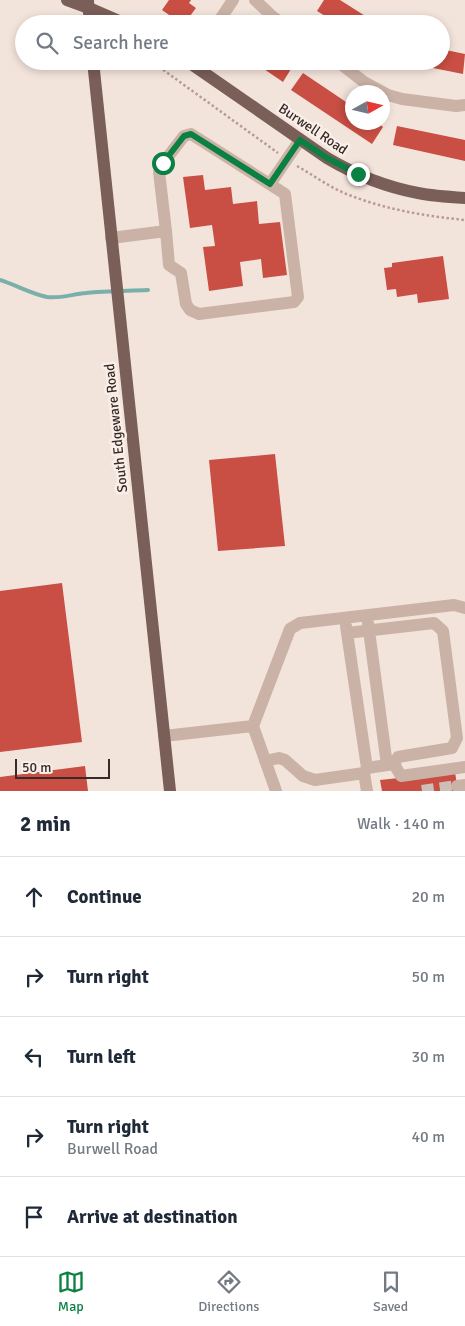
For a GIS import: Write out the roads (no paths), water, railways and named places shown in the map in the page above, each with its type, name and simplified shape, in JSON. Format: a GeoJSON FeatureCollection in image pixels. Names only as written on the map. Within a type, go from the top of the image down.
{"type":"FeatureCollection","features":[{"type":"Feature","properties":{"kind":"main road"},"geometry":{"type":"LineString","coordinates":[[67,0],[88,4],[109,15]]}},
{"type":"Feature","properties":{"kind":"main road","name":"South Edgeware Road"},"geometry":{"type":"LineString","coordinates":[[94,70],[170,791]]}},
{"type":"Feature","properties":{"kind":"main road"},"geometry":{"type":"LineString","coordinates":[[94,78],[99,70]]}},
{"type":"Feature","properties":{"kind":"main road","name":"Burwell Road"},"geometry":{"type":"LineString","coordinates":[[200,70],[337,164],[371,179],[416,193],[465,198]]}},
{"type":"Feature","properties":{"kind":"lane"},"geometry":{"type":"LineString","coordinates":[[223,15],[233,0]]}},
{"type":"Feature","properties":{"kind":"lane"},"geometry":{"type":"LineString","coordinates":[[255,0],[271,15]]}},
{"type":"Feature","properties":{"kind":"lane"},"geometry":{"type":"LineString","coordinates":[[349,70],[364,82],[388,95],[402,99],[456,106],[465,105]]}},
{"type":"Feature","properties":{"kind":"lane"},"geometry":{"type":"LineString","coordinates":[[191,134],[285,194],[298,297],[294,302],[199,314],[190,310],[186,304],[181,273],[169,265],[166,231],[159,172],[163,163],[184,136],[191,134]]}},
{"type":"Feature","properties":{"kind":"lane"},"geometry":{"type":"LineString","coordinates":[[270,184],[300,140]]}},
{"type":"Feature","properties":{"kind":"lane"},"geometry":{"type":"LineString","coordinates":[[111,238],[166,231]]}},
{"type":"Feature","properties":{"kind":"lane"},"geometry":{"type":"LineString","coordinates":[[276,791],[253,726],[290,629],[300,623],[454,605],[465,608]]}},
{"type":"Feature","properties":{"kind":"lane"},"geometry":{"type":"LineString","coordinates":[[368,616],[391,765],[402,776],[465,767]]}},
{"type":"Feature","properties":{"kind":"lane"},"geometry":{"type":"LineString","coordinates":[[345,618],[366,771],[367,791]]}},
{"type":"Feature","properties":{"kind":"lane"},"geometry":{"type":"LineString","coordinates":[[265,761],[279,758],[285,760],[303,776],[315,780],[391,765],[398,757],[452,748],[457,738],[443,630],[434,623],[347,633]]}},
{"type":"Feature","properties":{"kind":"lane"},"geometry":{"type":"LineString","coordinates":[[164,736],[253,726]]}},
{"type":"Feature","properties":{"kind":"waterway"},"geometry":{"type":"LineString","coordinates":[[0,280],[47,297],[62,297],[94,292],[148,290]]}},
{"type":"Feature","properties":{"kind":"tunnel"},"geometry":{"type":"LineString","coordinates":[[422,791],[457,786]]}}]}
